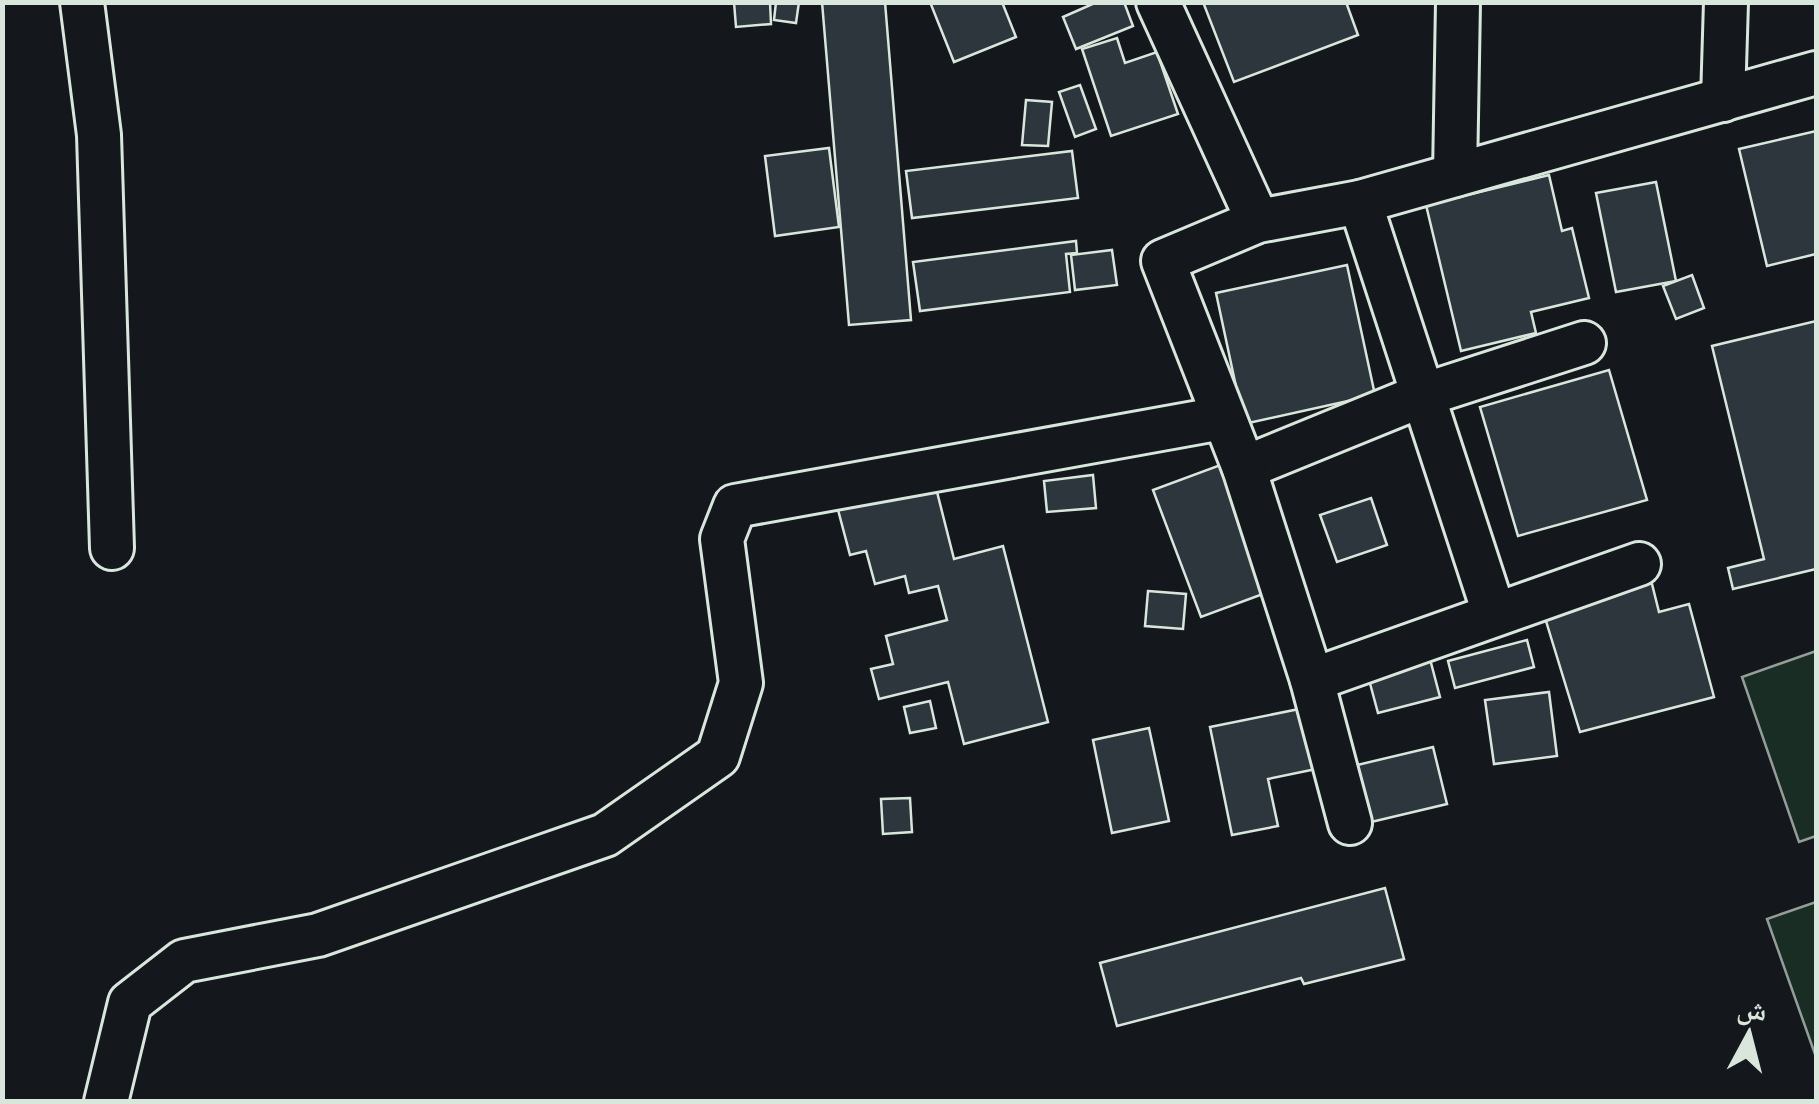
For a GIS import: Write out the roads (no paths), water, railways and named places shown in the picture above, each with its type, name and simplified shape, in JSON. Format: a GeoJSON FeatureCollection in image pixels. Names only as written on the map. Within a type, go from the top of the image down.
{"type":"FeatureCollection","features":[{"type":"Feature","properties":{"kind":"street"},"geometry":{"type":"LineString","coordinates":[[82,2],[98,135],[112,548]]}},
{"type":"Feature","properties":{"kind":"street"},"geometry":{"type":"LineString","coordinates":[[1158,2],[1258,220]]}},
{"type":"Feature","properties":{"kind":"street"},"geometry":{"type":"LineString","coordinates":[[1455,175],[1458,2]]}},
{"type":"Feature","properties":{"kind":"street"},"geometry":{"type":"LineString","coordinates":[[1723,100],[1726,2]]}},
{"type":"Feature","properties":{"kind":"street"},"geometry":{"type":"LineString","coordinates":[[1350,824],[1312,680],[1244,468],[1162,260],[1258,220],[1360,202],[1816,73]]}},
{"type":"Feature","properties":{"kind":"street"},"geometry":{"type":"LineString","coordinates":[[1360,202],[1494,613]]}},
{"type":"Feature","properties":{"kind":"street"},"geometry":{"type":"LineString","coordinates":[[1244,468],[1423,394],[1584,343]]}},
{"type":"Feature","properties":{"kind":"street"},"geometry":{"type":"LineString","coordinates":[[106,1102],[130,1003],[184,961],[318,936],[605,835],[718,756],[741,683],[722,539],[736,506],[1222,418]]}},
{"type":"Feature","properties":{"kind":"street"},"geometry":{"type":"LineString","coordinates":[[1312,680],[1640,564]]}}]}
